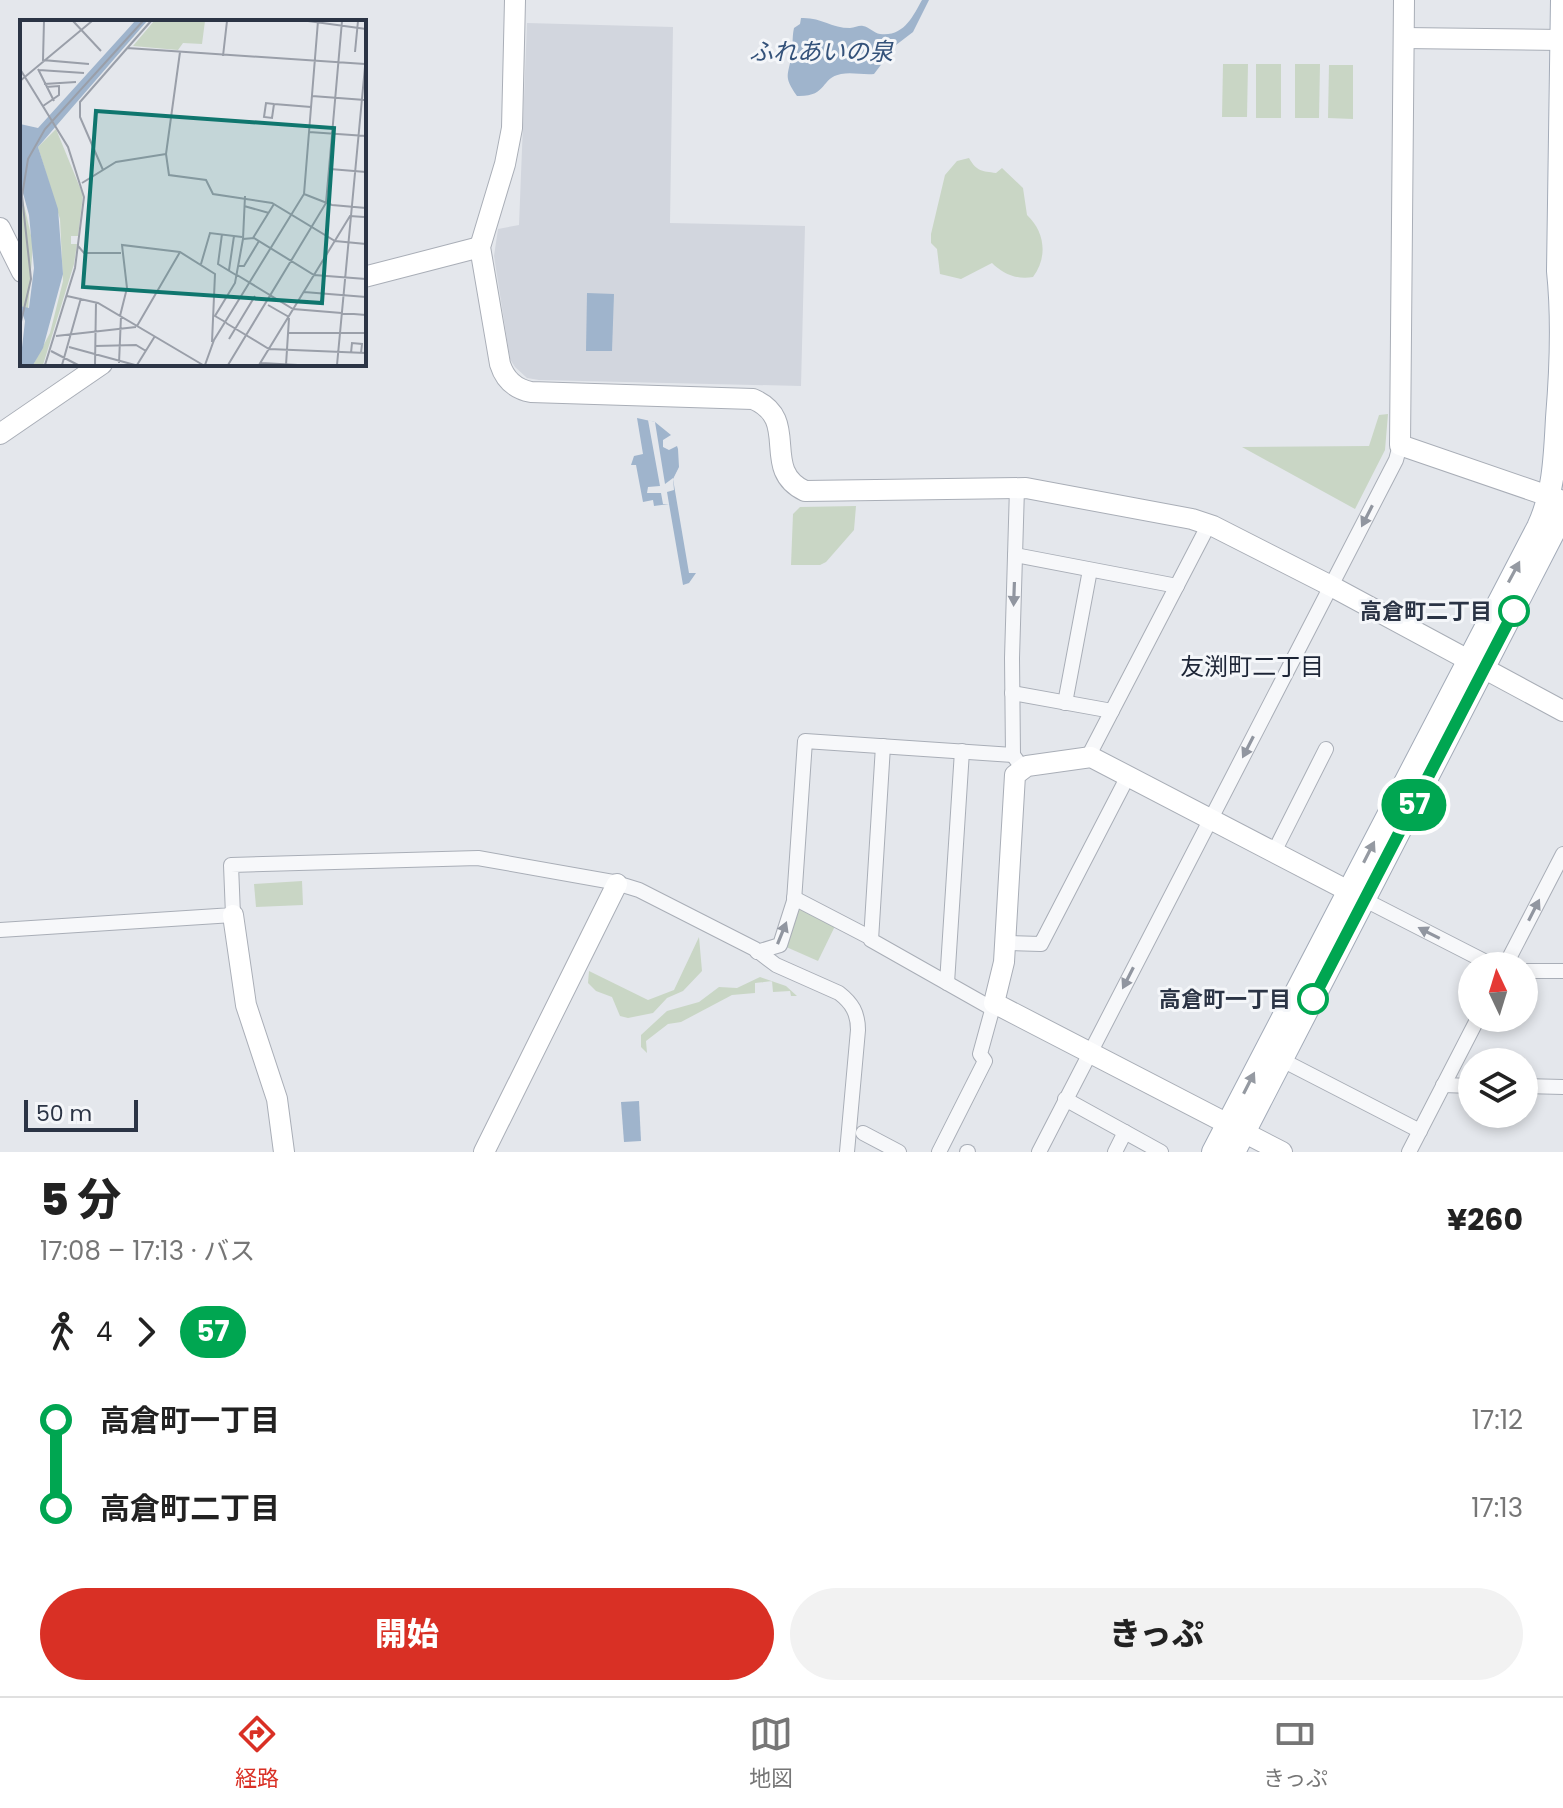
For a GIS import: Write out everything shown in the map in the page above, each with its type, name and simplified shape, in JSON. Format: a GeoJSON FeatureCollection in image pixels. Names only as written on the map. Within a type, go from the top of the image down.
{"type":"FeatureCollection","features":[{"type":"Feature","properties":{"kind":"main road"},"geometry":{"type":"LineString","coordinates":[[1477,664],[1538,527],[1556,499],[1561,396],[1562,0]]}},
{"type":"Feature","properties":{"kind":"main road"},"geometry":{"type":"LineString","coordinates":[[1235,1136],[1477,664],[1563,514]]}},
{"type":"Feature","properties":{"kind":"main road"},"geometry":{"type":"LineString","coordinates":[[1213,1152],[1235,1136],[1282,1060],[1357,895]]}},
{"type":"Feature","properties":{"kind":"street"},"geometry":{"type":"LineString","coordinates":[[515,0],[512,128],[505,164],[480,247],[502,370],[511,383],[531,392],[753,399],[765,405],[776,417],[784,474],[805,491],[1017,488],[1209,524],[1563,711]]}},
{"type":"Feature","properties":{"kind":"street"},"geometry":{"type":"LineString","coordinates":[[1039,1152],[1396,460],[1400,445],[1404,0]]}},
{"type":"Feature","properties":{"kind":"street"},"geometry":{"type":"LineString","coordinates":[[1404,38],[1562,40]]}},
{"type":"Feature","properties":{"kind":"street"},"geometry":{"type":"LineString","coordinates":[[0,229],[20,268]]}},
{"type":"Feature","properties":{"kind":"street"},"geometry":{"type":"LineString","coordinates":[[366,276],[480,247]]}},
{"type":"Feature","properties":{"kind":"street"},"geometry":{"type":"LineString","coordinates":[[0,434],[73,373],[96,366]]}},
{"type":"Feature","properties":{"kind":"street"},"geometry":{"type":"LineString","coordinates":[[1400,445],[1556,499]]}},
{"type":"Feature","properties":{"kind":"street"},"geometry":{"type":"LineString","coordinates":[[939,1152],[985,1061],[980,1054],[1002,975],[1018,761],[1012,693],[1017,488]]}},
{"type":"Feature","properties":{"kind":"street"},"geometry":{"type":"LineString","coordinates":[[1088,757],[1209,524]]}},
{"type":"Feature","properties":{"kind":"street"},"geometry":{"type":"LineString","coordinates":[[1015,555],[1177,586]]}},
{"type":"Feature","properties":{"kind":"street"},"geometry":{"type":"LineString","coordinates":[[1065,703],[1090,570]]}},
{"type":"Feature","properties":{"kind":"street"},"geometry":{"type":"LineString","coordinates":[[1012,693],[1112,711]]}},
{"type":"Feature","properties":{"kind":"street"},"geometry":{"type":"LineString","coordinates":[[757,952],[780,945],[794,899],[805,741],[962,751],[1018,761],[1088,757],[1467,952]]}},
{"type":"Feature","properties":{"kind":"street"},"geometry":{"type":"LineString","coordinates":[[871,938],[883,746]]}},
{"type":"Feature","properties":{"kind":"street"},"geometry":{"type":"LineString","coordinates":[[1274,852],[1326,749]]}},
{"type":"Feature","properties":{"kind":"street"},"geometry":{"type":"LineString","coordinates":[[947,983],[962,751]]}},
{"type":"Feature","properties":{"kind":"street"},"geometry":{"type":"LineString","coordinates":[[1005,943],[1041,944],[1128,776]]}},
{"type":"Feature","properties":{"kind":"street"},"geometry":{"type":"LineString","coordinates":[[1512,952],[1563,854]]}},
{"type":"Feature","properties":{"kind":"street"},"geometry":{"type":"LineString","coordinates":[[284,1152],[277,1099],[246,1005],[233,915],[231,865],[478,858],[639,890],[776,965],[839,993],[855,1011],[858,1035],[847,1152]]}},
{"type":"Feature","properties":{"kind":"street"},"geometry":{"type":"LineString","coordinates":[[484,1152],[617,884]]}},
{"type":"Feature","properties":{"kind":"street"},"geometry":{"type":"LineString","coordinates":[[794,899],[871,938],[947,983],[1090,1053],[1235,1136],[1282,1152]]}},
{"type":"Feature","properties":{"kind":"street"},"geometry":{"type":"LineString","coordinates":[[0,930],[233,915]]}},
{"type":"Feature","properties":{"kind":"street"},"geometry":{"type":"LineString","coordinates":[[1538,971],[1563,971]]}},
{"type":"Feature","properties":{"kind":"street"},"geometry":{"type":"LineString","coordinates":[[1409,1152],[1471,1032]]}},
{"type":"Feature","properties":{"kind":"street"},"geometry":{"type":"LineString","coordinates":[[1282,1060],[1420,1131]]}},
{"type":"Feature","properties":{"kind":"street"},"geometry":{"type":"LineString","coordinates":[[1443,1085],[1458,1086]]}},
{"type":"Feature","properties":{"kind":"street"},"geometry":{"type":"LineString","coordinates":[[1538,1086],[1563,1087]]}},
{"type":"Feature","properties":{"kind":"street"},"geometry":{"type":"LineString","coordinates":[[1065,1099],[1161,1152]]}},
{"type":"Feature","properties":{"kind":"street"},"geometry":{"type":"LineString","coordinates":[[1115,1152],[1125,1132]]}},
{"type":"Feature","properties":{"kind":"street"},"geometry":{"type":"LineString","coordinates":[[863,1133],[899,1152]]}},
{"type":"Feature","properties":{"kind":"shaded area"},"geometry":{"type":"Polygon","coordinates":[[[527,23],[673,27],[670,223],[805,226],[801,386],[539,380],[527,378],[515,367],[510,359],[494,256],[498,229],[519,225],[527,23]]]}},
{"type":"Feature","properties":{"kind":"green space"},"geometry":{"type":"Polygon","coordinates":[[[1223,64],[1248,64],[1247,117],[1222,117],[1223,64]]]}},
{"type":"Feature","properties":{"kind":"green space"},"geometry":{"type":"Polygon","coordinates":[[[1256,64],[1281,64],[1281,118],[1256,118],[1256,64]]]}},
{"type":"Feature","properties":{"kind":"green space"},"geometry":{"type":"Polygon","coordinates":[[[1295,64],[1320,64],[1319,118],[1295,118],[1295,64]]]}},
{"type":"Feature","properties":{"kind":"green space"},"geometry":{"type":"Polygon","coordinates":[[[1329,65],[1353,65],[1353,119],[1328,118],[1329,65]]]}},
{"type":"Feature","properties":{"kind":"green space"},"geometry":{"type":"Polygon","coordinates":[[[969,158],[983,171],[996,173],[1002,168],[1023,188],[1027,215],[1038,229],[1042,245],[1041,261],[1033,277],[1011,275],[992,263],[961,279],[940,274],[937,249],[931,243],[931,234],[945,175],[957,161],[969,158]]]}},
{"type":"Feature","properties":{"kind":"green space"},"geometry":{"type":"Polygon","coordinates":[[[1388,414],[1385,450],[1355,509],[1242,447],[1369,446],[1379,415],[1388,414]]]}},
{"type":"Feature","properties":{"kind":"green space"},"geometry":{"type":"Polygon","coordinates":[[[856,506],[854,530],[826,562],[820,565],[791,565],[793,514],[800,507],[856,506]]]}},
{"type":"Feature","properties":{"kind":"green space"},"geometry":{"type":"Polygon","coordinates":[[[302,881],[303,905],[256,907],[254,884],[302,881]]]}},
{"type":"Feature","properties":{"kind":"green space"},"geometry":{"type":"Polygon","coordinates":[[[797,909],[836,924],[818,961],[784,946],[797,909]]]}},
{"type":"Feature","properties":{"kind":"green space"},"geometry":{"type":"Polygon","coordinates":[[[699,937],[702,971],[683,991],[667,998],[653,1013],[628,1018],[620,1016],[612,997],[596,991],[588,983],[589,971],[648,1000],[674,990],[699,937]]]}},
{"type":"Feature","properties":{"kind":"green space"},"geometry":{"type":"Polygon","coordinates":[[[760,977],[772,981],[755,983],[755,993],[732,995],[681,1022],[668,1024],[646,1041],[647,1053],[641,1047],[641,1035],[667,1011],[699,1002],[719,987],[737,988],[760,977]]]}},
{"type":"Feature","properties":{"kind":"green space"},"geometry":{"type":"Polygon","coordinates":[[[772,981],[786,986],[797,996],[791,996],[790,991],[773,992],[772,981]]]}},
{"type":"Feature","properties":{"kind":"water","name":"ふれあいの泉"},"geometry":{"type":"Polygon","coordinates":[[[922,0],[929,0],[913,32],[896,45],[874,74],[834,76],[814,94],[797,96],[788,76],[794,28],[800,24],[801,18],[843,28],[863,26],[888,34],[907,24],[922,0]]]}},
{"type":"Feature","properties":{"kind":"water"},"geometry":{"type":"Polygon","coordinates":[[[587,293],[614,294],[612,351],[586,351],[587,293]]]}},
{"type":"Feature","properties":{"kind":"water"},"geometry":{"type":"Polygon","coordinates":[[[637,418],[655,422],[671,435],[663,440],[663,447],[669,450],[677,446],[678,449],[679,467],[673,479],[689,573],[696,573],[689,583],[683,585],[669,504],[654,506],[653,500],[643,502],[636,465],[631,465],[634,456],[643,454],[637,418]]]}},
{"type":"Feature","properties":{"kind":"water"},"geometry":{"type":"Polygon","coordinates":[[[639,1101],[641,1141],[624,1142],[621,1102],[639,1101]]]}},
{"type":"Feature","properties":{"kind":"pier"},"geometry":{"type":"Polygon","coordinates":[[[648,420],[655,422],[665,484],[673,478],[674,490],[667,492],[669,504],[663,504],[661,493],[647,493],[648,487],[660,486],[648,420]]]}},
{"type":"Feature","properties":{"kind":"bus line","name":"57"},"geometry":{"type":"LineString","coordinates":[[1313,999],[1514,611]]}},
{"type":"Feature","properties":{"kind":"place","name":"高倉町二丁目"},"geometry":{"type":"Point","coordinates":[1514,611]}},
{"type":"Feature","properties":{"kind":"place","name":"高倉町一丁目"},"geometry":{"type":"Point","coordinates":[1313,999]}},
{"type":"Feature","properties":{"kind":"district","name":"友渕町二丁目"},"geometry":{"type":"Point","coordinates":[1252,667]}}]}
